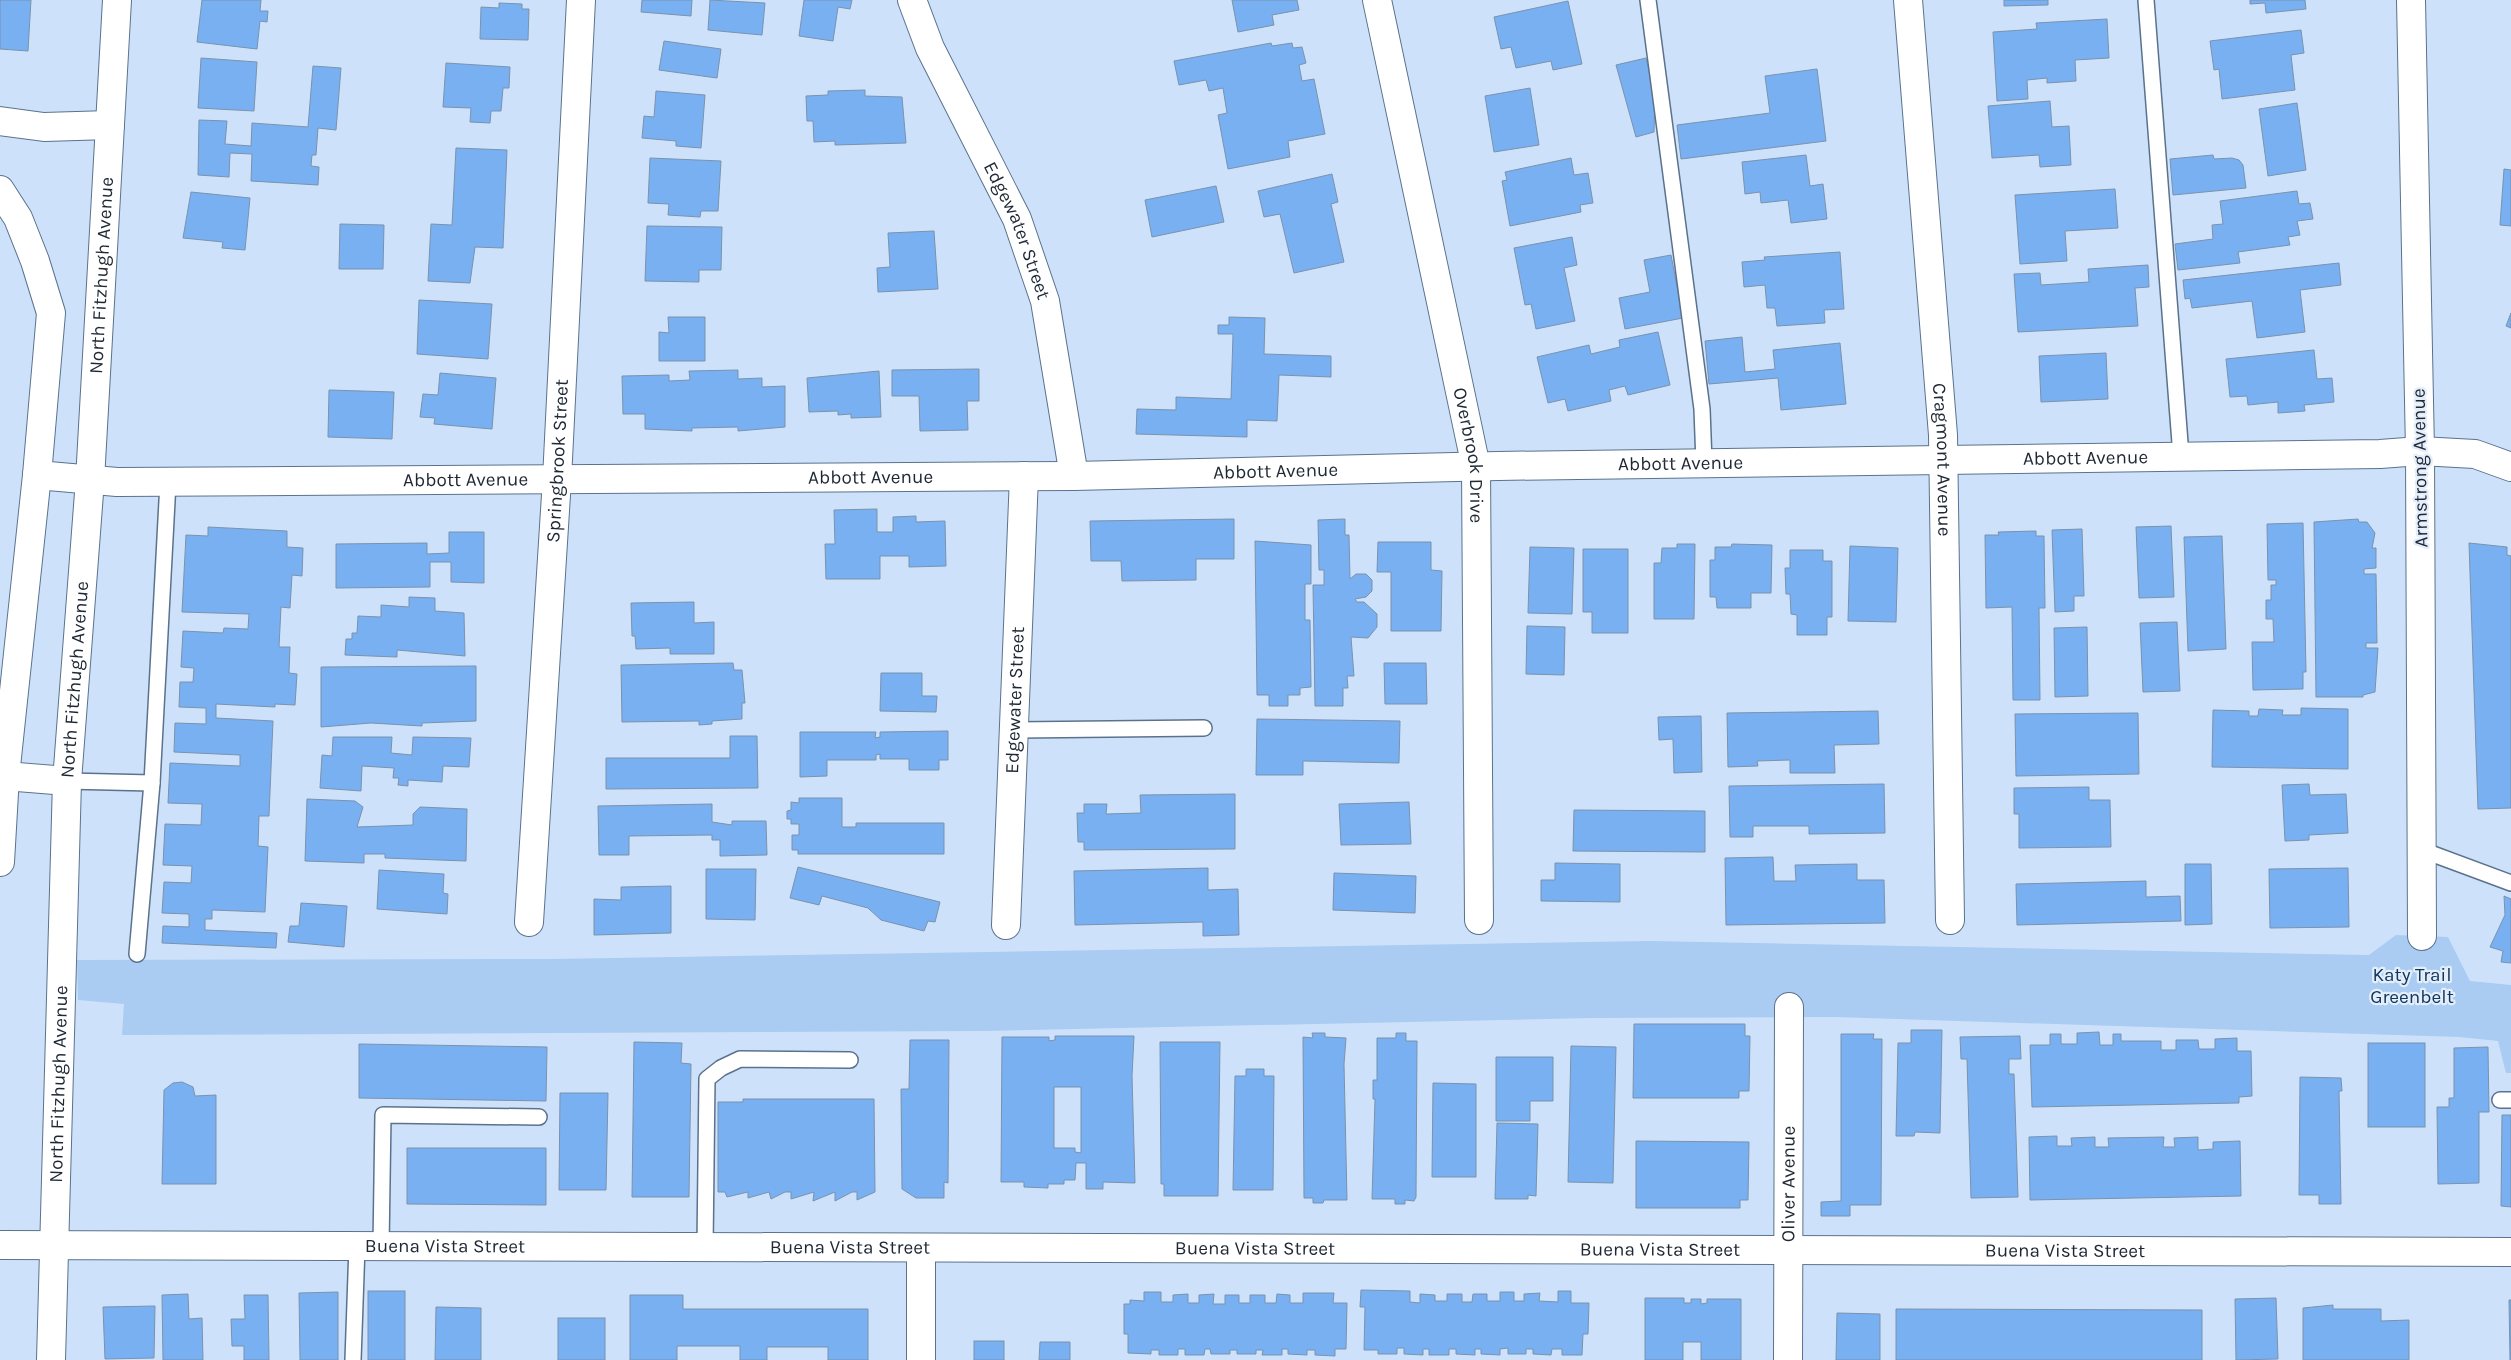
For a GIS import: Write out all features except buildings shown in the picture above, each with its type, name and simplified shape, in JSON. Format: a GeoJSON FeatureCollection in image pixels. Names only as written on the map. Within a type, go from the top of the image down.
{"type":"FeatureCollection","features":[{"type":"Feature","properties":{"kind":"street","name":"North Fitzhugh Avenue"},"geometry":{"type":"LineString","coordinates":[[51,1360],[52,1244],[67,781],[90,480],[116,0]]}},
{"type":"Feature","properties":{"kind":"street","name":"Springbrook Street"},"geometry":{"type":"LineString","coordinates":[[529,922],[557,479],[582,0]]}},
{"type":"Feature","properties":{"kind":"street","name":"Edgewater Street"},"geometry":{"type":"LineString","coordinates":[[912,0],[930,48],[1016,219],[1042,292],[1074,476]]}},
{"type":"Feature","properties":{"kind":"street","name":"Overbrook Drive"},"geometry":{"type":"LineString","coordinates":[[1378,0],[1476,467],[1479,920]]}},
{"type":"Feature","properties":{"kind":"street","name":"Cragmont Avenue"},"geometry":{"type":"LineString","coordinates":[[1908,0],[1944,460],[1950,920]]}},
{"type":"Feature","properties":{"kind":"street","name":"Armstrong Avenue"},"geometry":{"type":"LineString","coordinates":[[2411,0],[2420,451],[2422,936]]}},
{"type":"Feature","properties":{"kind":"street"},"geometry":{"type":"LineString","coordinates":[[0,121],[44,127],[110,126]]}},
{"type":"Feature","properties":{"kind":"street"},"geometry":{"type":"LineString","coordinates":[[0,190],[18,218],[51,313],[37,475],[5,776],[0,862]]}},
{"type":"Feature","properties":{"kind":"street","name":"Abbott Avenue"},"geometry":{"type":"LineString","coordinates":[[37,475],[90,480],[168,482],[1074,476],[1476,467],[2380,454],[2420,451],[2475,454],[2511,467]]}},
{"type":"Feature","properties":{"kind":"street","name":"Edgewater Street"},"geometry":{"type":"LineString","coordinates":[[1006,925],[1024,476]]}},
{"type":"Feature","properties":{"kind":"street"},"geometry":{"type":"LineString","coordinates":[[5,776],[67,781]]}},
{"type":"Feature","properties":{"kind":"street","name":"Oliver Avenue"},"geometry":{"type":"LineString","coordinates":[[1788,1360],[1789,1007]]}},
{"type":"Feature","properties":{"kind":"street","name":"Buena Vista Street"},"geometry":{"type":"LineString","coordinates":[[0,1245],[2511,1252]]}},
{"type":"Feature","properties":{"kind":"street"},"geometry":{"type":"LineString","coordinates":[[921,1248],[921,1360]]}},
{"type":"Feature","properties":{"kind":"lane"},"geometry":{"type":"LineString","coordinates":[[1648,0],[1702,409],[1704,464]]}},
{"type":"Feature","properties":{"kind":"lane"},"geometry":{"type":"LineString","coordinates":[[2146,0],[2181,456]]}},
{"type":"Feature","properties":{"kind":"lane"},"geometry":{"type":"LineString","coordinates":[[137,954],[152,783],[168,482]]}},
{"type":"Feature","properties":{"kind":"lane"},"geometry":{"type":"LineString","coordinates":[[1013,730],[1204,728]]}},
{"type":"Feature","properties":{"kind":"lane"},"geometry":{"type":"LineString","coordinates":[[67,781],[152,783]]}},
{"type":"Feature","properties":{"kind":"lane"},"geometry":{"type":"LineString","coordinates":[[2422,850],[2511,883]]}},
{"type":"Feature","properties":{"kind":"lane"},"geometry":{"type":"LineString","coordinates":[[705,1247],[707,1079],[722,1068],[740,1059],[850,1060]]}},
{"type":"Feature","properties":{"kind":"lane"},"geometry":{"type":"LineString","coordinates":[[353,1360],[370,1246],[383,1115],[539,1117]]}},
{"type":"Feature","properties":{"kind":"green space","name":"Katy Trail Greenbelt"},"geometry":{"type":"Polygon","coordinates":[[[2396,935],[2448,937],[2470,981],[2511,985],[2511,1073],[2506,1073],[2498,1041],[2459,1037],[1835,1017],[1591,1018],[985,1031],[122,1035],[124,1004],[78,1000],[77,960],[553,959],[1651,941],[2369,955],[2396,935]]]}}]}
